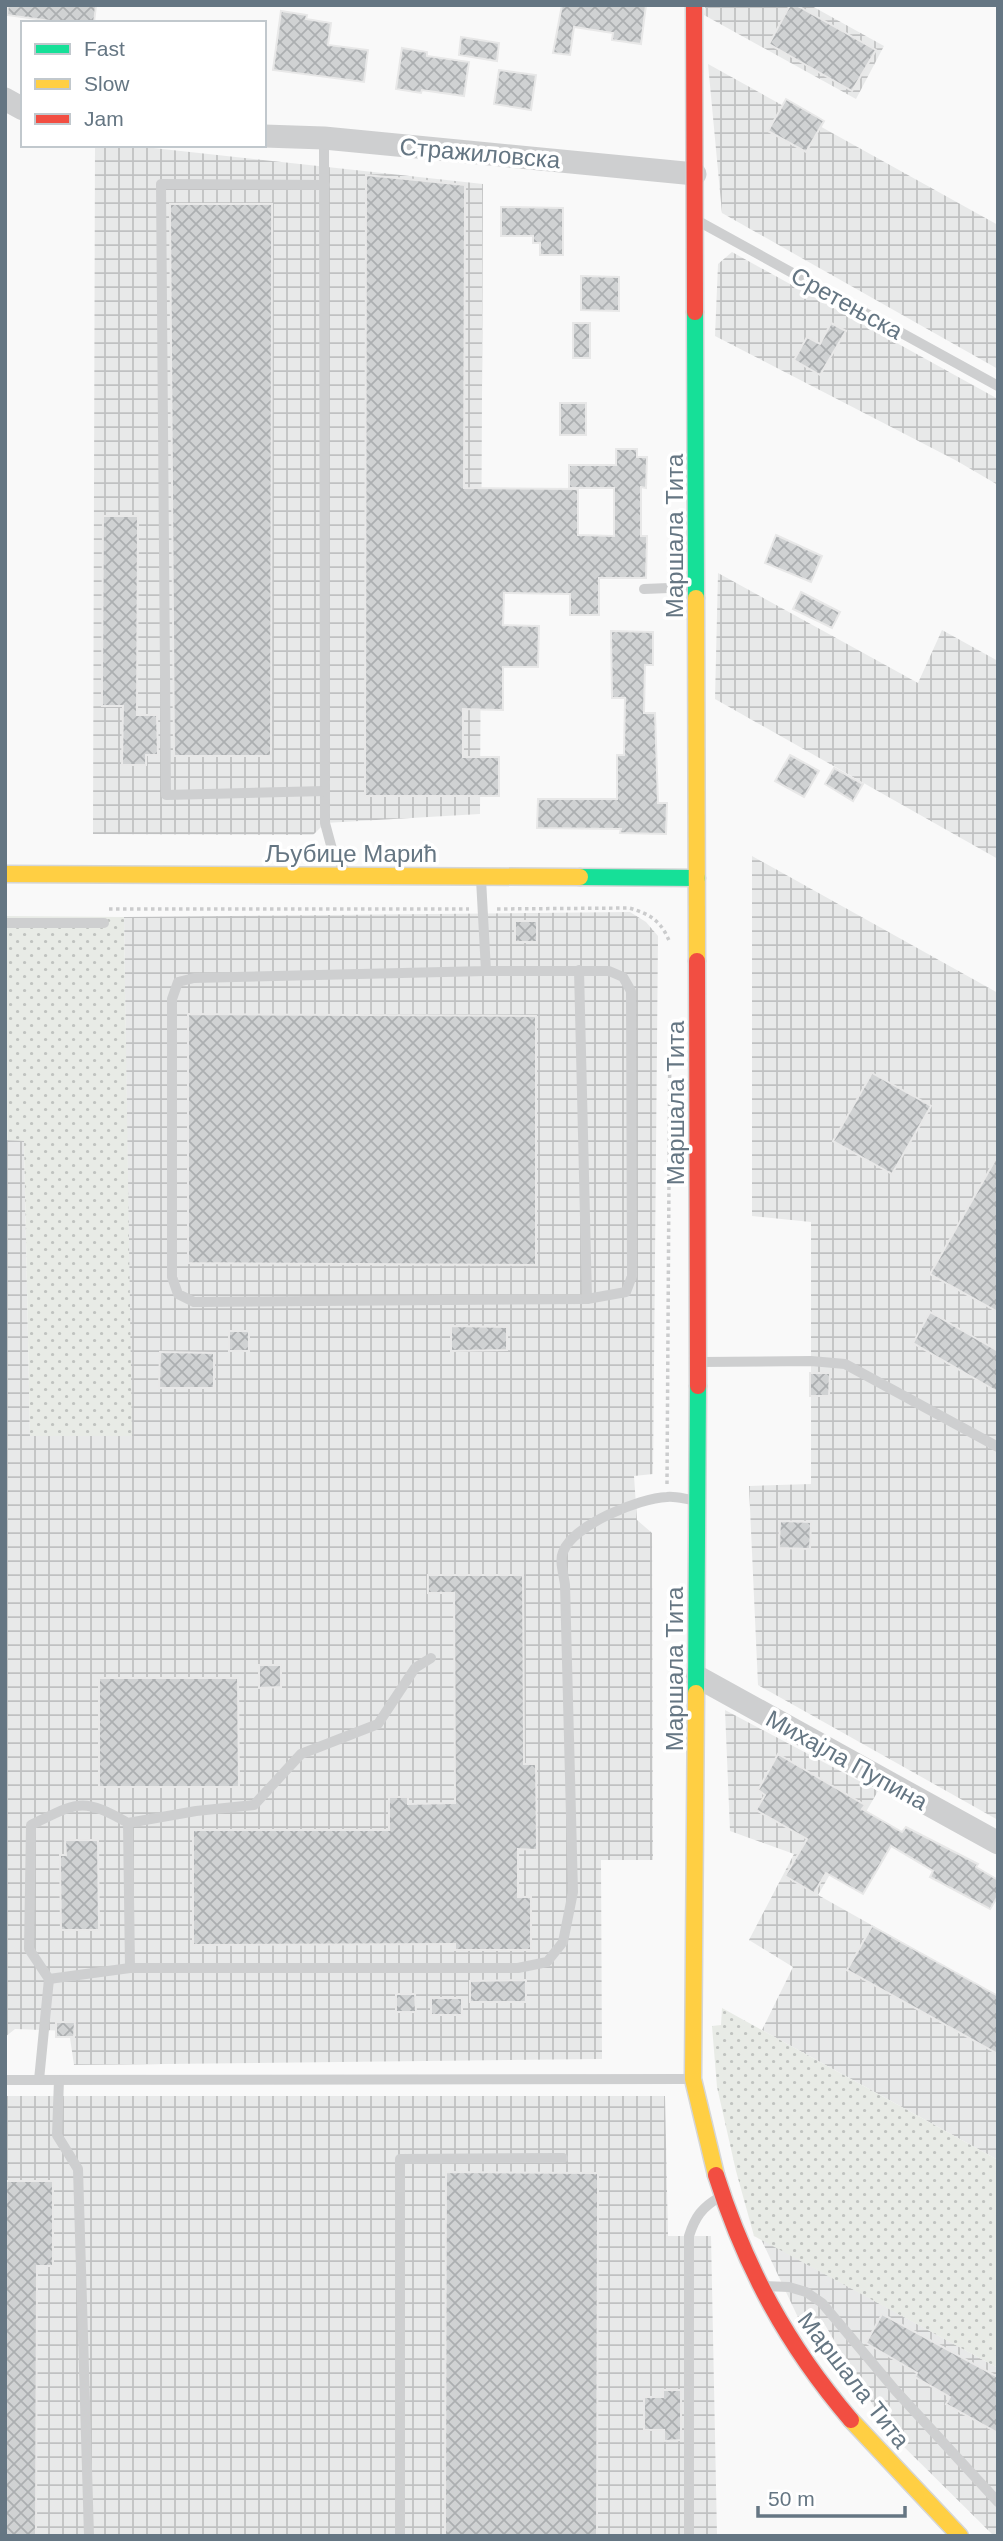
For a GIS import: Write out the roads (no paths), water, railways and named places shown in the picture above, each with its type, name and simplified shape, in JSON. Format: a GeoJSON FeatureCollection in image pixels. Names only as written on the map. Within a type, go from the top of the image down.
{"type":"FeatureCollection","features":[{"type":"Feature","properties":{"kind":"main road","name":"Маршала Тита"},"geometry":{"type":"LineString","coordinates":[[694,5],[698,1362],[693,2079],[723,2196],[760,2286],[779,2323],[833,2398],[900,2475],[960,2536]]}},
{"type":"Feature","properties":{"kind":"main road","name":"Љубице Марић"},"geometry":{"type":"LineString","coordinates":[[5,874],[697,878]]}},
{"type":"Feature","properties":{"kind":"street"},"geometry":{"type":"LineString","coordinates":[[5,99],[21,108]]}},
{"type":"Feature","properties":{"kind":"street","name":"Стражиловска"},"geometry":{"type":"LineString","coordinates":[[266,136],[324,138],[695,174]]}},
{"type":"Feature","properties":{"kind":"street","name":"Михајла Пупина"},"geometry":{"type":"LineString","coordinates":[[696,1676],[998,1843]]}},
{"type":"Feature","properties":{"kind":"lane"},"geometry":{"type":"LineString","coordinates":[[324,138],[325,823],[332,849],[347,875]]}},
{"type":"Feature","properties":{"kind":"lane"},"geometry":{"type":"LineString","coordinates":[[325,185],[161,184],[166,795],[325,791]]}},
{"type":"Feature","properties":{"kind":"lane","name":"Сретењска"},"geometry":{"type":"LineString","coordinates":[[696,219],[998,386]]}},
{"type":"Feature","properties":{"kind":"lane"},"geometry":{"type":"LineString","coordinates":[[644,589],[697,587]]}},
{"type":"Feature","properties":{"kind":"lane"},"geometry":{"type":"LineString","coordinates":[[481,876],[486,971]]}},
{"type":"Feature","properties":{"kind":"lane"},"geometry":{"type":"LineString","coordinates":[[5,923],[104,923]]}},
{"type":"Feature","properties":{"kind":"lane"},"geometry":{"type":"LineString","coordinates":[[579,970],[587,1299]]}},
{"type":"Feature","properties":{"kind":"lane"},"geometry":{"type":"LineString","coordinates":[[579,970],[609,971],[623,977],[631,991],[632,1276],[626,1292],[587,1299],[194,1302],[178,1294],[172,1277],[172,999],[178,982],[194,978],[579,970]]}},
{"type":"Feature","properties":{"kind":"lane"},"geometry":{"type":"LineString","coordinates":[[698,1362],[811,1361],[845,1364],[998,1447]]}},
{"type":"Feature","properties":{"kind":"lane"},"geometry":{"type":"LineString","coordinates":[[50,1979],[130,1968],[518,1968],[547,1962],[563,1942],[573,1892],[566,1598],[561,1555],[569,1539],[585,1527],[636,1503],[667,1497],[697,1501]]}},
{"type":"Feature","properties":{"kind":"lane"},"geometry":{"type":"LineString","coordinates":[[39,2080],[50,1979],[29,1949],[31,1825],[74,1804],[103,1809],[128,1823],[196,1811],[254,1805],[301,1754],[378,1724],[415,1668],[431,1658]]}},
{"type":"Feature","properties":{"kind":"lane"},"geometry":{"type":"LineString","coordinates":[[128,1823],[130,1968]]}},
{"type":"Feature","properties":{"kind":"lane"},"geometry":{"type":"LineString","coordinates":[[5,2080],[693,2079]]}},
{"type":"Feature","properties":{"kind":"lane"},"geometry":{"type":"LineString","coordinates":[[59,2080],[57,2136],[78,2169],[89,2536]]}},
{"type":"Feature","properties":{"kind":"lane"},"geometry":{"type":"LineString","coordinates":[[400,2536],[400,2159],[564,2158]]}},
{"type":"Feature","properties":{"kind":"lane"},"geometry":{"type":"LineString","coordinates":[[689,2536],[689,2236],[695,2218],[706,2204],[723,2196]]}},
{"type":"Feature","properties":{"kind":"lane"},"geometry":{"type":"LineString","coordinates":[[760,2286],[789,2287],[806,2292],[822,2303],[895,2390],[998,2502]]}}]}
